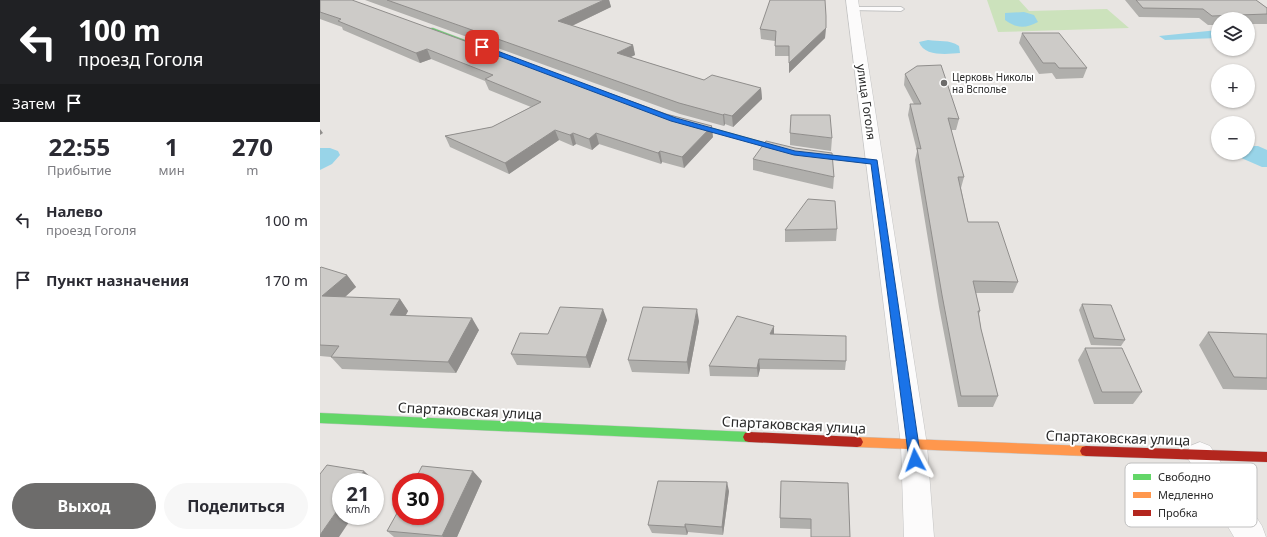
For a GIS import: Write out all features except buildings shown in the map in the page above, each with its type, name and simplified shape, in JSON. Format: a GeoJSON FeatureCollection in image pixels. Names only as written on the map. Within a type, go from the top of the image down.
{"type":"FeatureCollection","features":[{"type":"Feature","properties":{"kind":"street","name":"улица Гоголя"},"geometry":{"type":"LineString","coordinates":[[852,4],[914,445],[919,537]]}},
{"type":"Feature","properties":{"kind":"street"},"geometry":{"type":"LineString","coordinates":[[423,26],[512,58]]}},
{"type":"Feature","properties":{"kind":"street"},"geometry":{"type":"LineString","coordinates":[[674,119],[794,153],[874,162]]}},
{"type":"Feature","properties":{"kind":"street","name":"Спартаковская улица"},"geometry":{"type":"LineString","coordinates":[[320,418],[914,445],[1267,457]]}},
{"type":"Feature","properties":{"kind":"street"},"geometry":{"type":"LineString","coordinates":[[1200,455],[1205,463]]}},
{"type":"Feature","properties":{"kind":"street"},"geometry":{"type":"LineString","coordinates":[[1245,527],[1251,537]]}},
{"type":"Feature","properties":{"kind":"lane"},"geometry":{"type":"LineString","coordinates":[[852,4],[901,9]]}},
{"type":"Feature","properties":{"kind":"green space"},"geometry":{"type":"Polygon","coordinates":[[[987,0],[1019,0],[1029,11],[1107,9],[1129,28],[998,32],[987,0]]]}},
{"type":"Feature","properties":{"kind":"water"},"geometry":{"type":"Polygon","coordinates":[[[1024,12],[1034,15],[1038,22],[1029,26],[1021,27],[1013,25],[1005,20],[1005,13],[1024,12]]]}},
{"type":"Feature","properties":{"kind":"water"},"geometry":{"type":"Polygon","coordinates":[[[1211,31],[1211,38],[1165,40],[1159,36],[1211,31]]]}},
{"type":"Feature","properties":{"kind":"water"},"geometry":{"type":"Polygon","coordinates":[[[928,40],[955,44],[959,46],[960,53],[937,54],[926,50],[919,42],[928,40]]]}},
{"type":"Feature","properties":{"kind":"water"},"geometry":{"type":"Polygon","coordinates":[[[1255,146],[1267,150],[1267,167],[1262,167],[1246,160],[1255,160],[1255,146]]]}},
{"type":"Feature","properties":{"kind":"water"},"geometry":{"type":"Polygon","coordinates":[[[320,148],[330,148],[338,151],[340,155],[332,164],[320,170],[320,148]]]}},
{"type":"Feature","properties":{"kind":"traffic: fast"},"geometry":{"type":"LineString","coordinates":[[431,29],[502,55]]}},
{"type":"Feature","properties":{"kind":"traffic: fast"},"geometry":{"type":"LineString","coordinates":[[684,122],[795,153],[874,162]]}},
{"type":"Feature","properties":{"kind":"traffic: fast"},"geometry":{"type":"LineString","coordinates":[[320,418],[749,437]]}},
{"type":"Feature","properties":{"kind":"traffic: slow"},"geometry":{"type":"LineString","coordinates":[[857,442],[1086,451]]}},
{"type":"Feature","properties":{"kind":"traffic: jam"},"geometry":{"type":"LineString","coordinates":[[749,437],[857,442]]}},
{"type":"Feature","properties":{"kind":"traffic: jam"},"geometry":{"type":"LineString","coordinates":[[1086,451],[1267,457]]}},
{"type":"Feature","properties":{"kind":"place","name":"Церковь Николы на Всполье"},"geometry":{"type":"Point","coordinates":[944,83]}},
{"type":"Feature","properties":{"kind":"route"},"geometry":{"type":"LineString","coordinates":[[482,47],[674,119],[794,153],[874,162],[915,460]]}}]}
